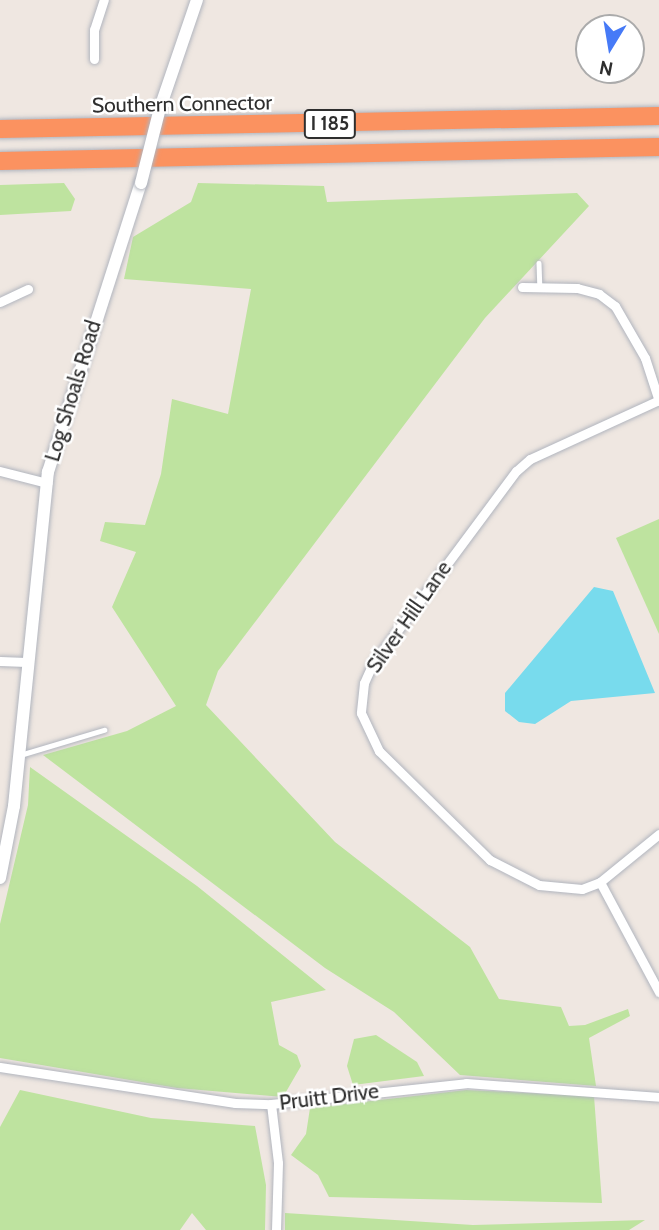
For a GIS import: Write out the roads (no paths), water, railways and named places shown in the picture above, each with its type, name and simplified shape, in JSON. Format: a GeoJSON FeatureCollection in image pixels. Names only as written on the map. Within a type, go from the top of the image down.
{"type":"FeatureCollection","features":[{"type":"Feature","properties":{"kind":"highway","name":"Southern Connector"},"geometry":{"type":"LineString","coordinates":[[0,129],[659,116]]}},
{"type":"Feature","properties":{"kind":"highway","name":"I 185"},"geometry":{"type":"LineString","coordinates":[[0,161],[659,147]]}},
{"type":"Feature","properties":{"kind":"street"},"geometry":{"type":"LineString","coordinates":[[94,59],[94,30],[104,0]]}},
{"type":"Feature","properties":{"kind":"street","name":"Log Shoals Road"},"geometry":{"type":"LineString","coordinates":[[0,878],[19,755],[26,662],[47,483],[63,415],[141,183],[160,108],[197,0]]}},
{"type":"Feature","properties":{"kind":"street"},"geometry":{"type":"LineString","coordinates":[[522,288],[577,288],[599,294],[615,306],[645,358],[659,400]]}},
{"type":"Feature","properties":{"kind":"street"},"geometry":{"type":"LineString","coordinates":[[0,302],[28,289]]}},
{"type":"Feature","properties":{"kind":"street","name":"Silver Hill Lane"},"geometry":{"type":"LineString","coordinates":[[600,882],[582,889],[539,885],[490,860],[379,751],[367,732],[362,698],[377,656],[516,471],[530,459],[659,400]]}},
{"type":"Feature","properties":{"kind":"street"},"geometry":{"type":"LineString","coordinates":[[0,471],[47,483]]}},
{"type":"Feature","properties":{"kind":"street"},"geometry":{"type":"LineString","coordinates":[[0,661],[26,662]]}},
{"type":"Feature","properties":{"kind":"street"},"geometry":{"type":"LineString","coordinates":[[659,834],[600,882],[659,992]]}},
{"type":"Feature","properties":{"kind":"street","name":"Pruitt Drive"},"geometry":{"type":"LineString","coordinates":[[0,1067],[183,1097],[271,1104],[466,1083],[659,1097]]}},
{"type":"Feature","properties":{"kind":"street"},"geometry":{"type":"LineString","coordinates":[[271,1104],[278,1163],[276,1230]]}},
{"type":"Feature","properties":{"kind":"lane"},"geometry":{"type":"LineString","coordinates":[[539,263],[540,288]]}},
{"type":"Feature","properties":{"kind":"lane"},"geometry":{"type":"LineString","coordinates":[[19,755],[104,730]]}},
{"type":"Feature","properties":{"kind":"water"},"geometry":{"type":"Polygon","coordinates":[[[594,587],[613,591],[655,693],[571,701],[535,724],[519,722],[505,711],[505,693],[594,587]]]}}]}
